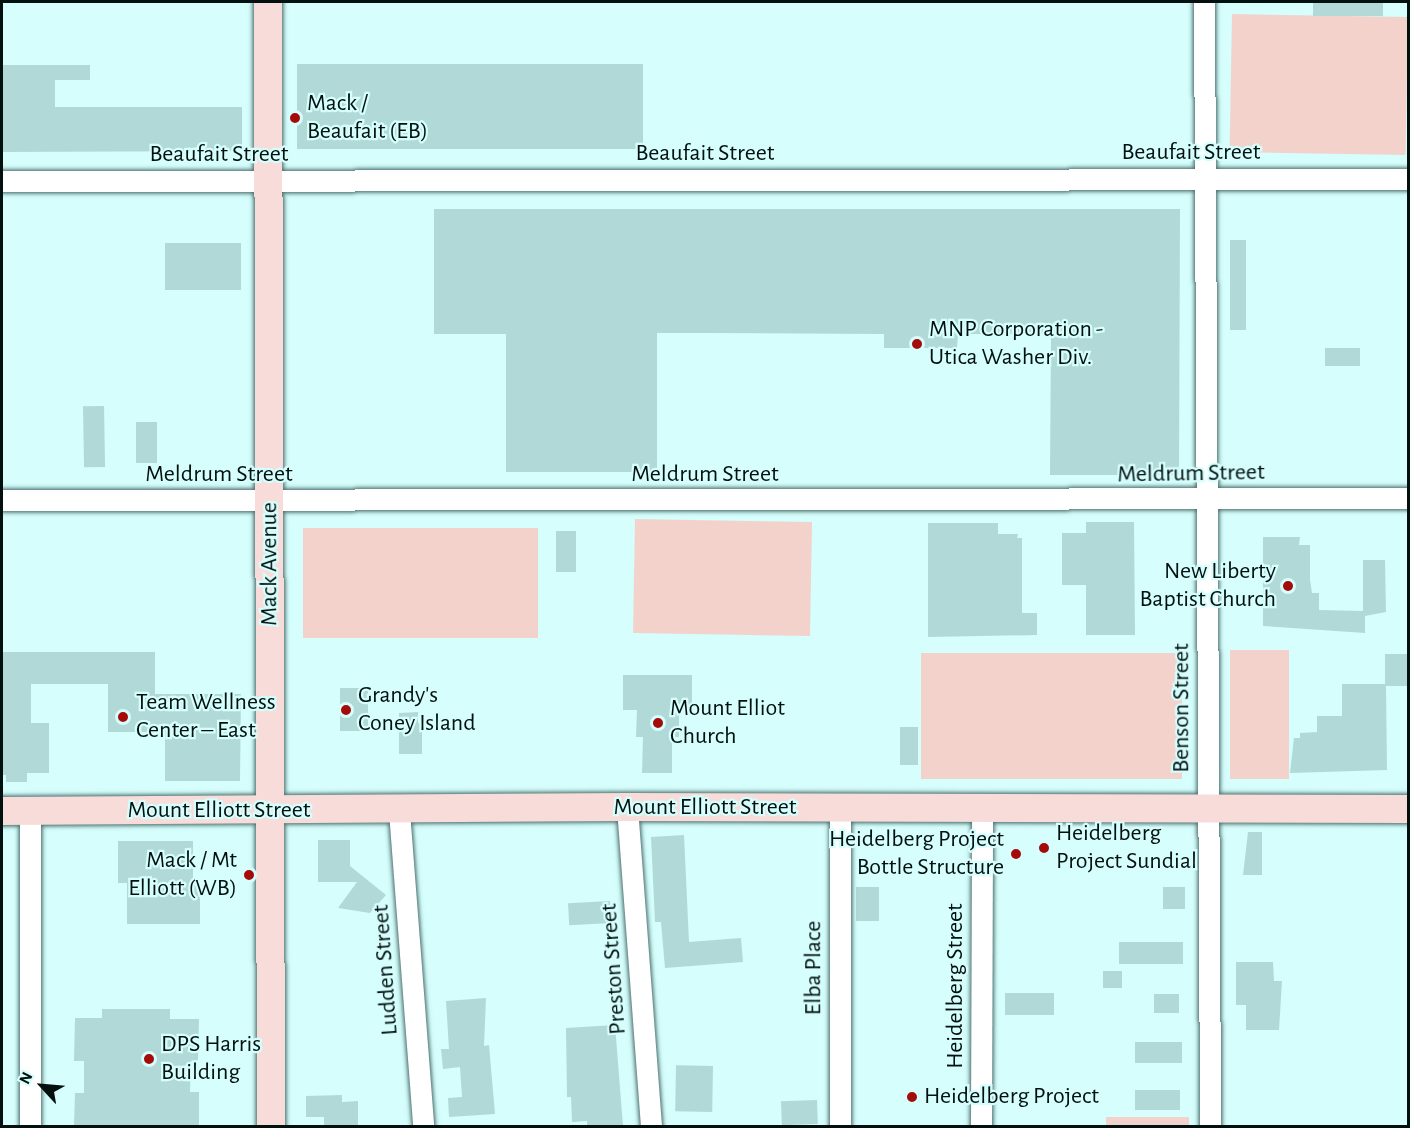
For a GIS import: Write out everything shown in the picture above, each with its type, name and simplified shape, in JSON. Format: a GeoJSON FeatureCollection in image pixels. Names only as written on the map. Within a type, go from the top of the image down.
{"type":"FeatureCollection","features":[{"type":"Feature","properties":{"kind":"main road","name":"Mack Avenue"},"geometry":{"type":"LineString","coordinates":[[268,2],[271,1126]]}},
{"type":"Feature","properties":{"kind":"main road","name":"Mount Elliott Street"},"geometry":{"type":"LineString","coordinates":[[2,811],[399,811],[627,807],[1408,808]]}},
{"type":"Feature","properties":{"kind":"street","name":"Benson Street"},"geometry":{"type":"LineString","coordinates":[[1204,2],[1210,1126]]}},
{"type":"Feature","properties":{"kind":"street","name":"Beaufait Street"},"geometry":{"type":"LineString","coordinates":[[2,181],[1408,178]]}},
{"type":"Feature","properties":{"kind":"street","name":"Meldrum Street"},"geometry":{"type":"LineString","coordinates":[[2,500],[1408,498]]}},
{"type":"Feature","properties":{"kind":"street","name":"Preston Street"},"geometry":{"type":"LineString","coordinates":[[627,807],[651,1126]]}},
{"type":"Feature","properties":{"kind":"street","name":"Elba Place"},"geometry":{"type":"LineString","coordinates":[[840,809],[840,1126]]}},
{"type":"Feature","properties":{"kind":"street","name":"Heidelberg Street"},"geometry":{"type":"LineString","coordinates":[[981,1126],[982,809]]}},
{"type":"Feature","properties":{"kind":"street"},"geometry":{"type":"LineString","coordinates":[[30,811],[30,1126]]}},
{"type":"Feature","properties":{"kind":"street","name":"Ludden Street"},"geometry":{"type":"LineString","coordinates":[[399,811],[423,1126]]}},
{"type":"Feature","properties":{"kind":"shaded area"},"geometry":{"type":"Polygon","coordinates":[[[1232,14],[1408,17],[1406,155],[1230,152],[1232,14]]]}},
{"type":"Feature","properties":{"kind":"shaded area"},"geometry":{"type":"Polygon","coordinates":[[[635,519],[812,522],[810,636],[633,633],[635,519]]]}},
{"type":"Feature","properties":{"kind":"shaded area"},"geometry":{"type":"Polygon","coordinates":[[[303,528],[538,528],[538,638],[303,638],[303,528]]]}},
{"type":"Feature","properties":{"kind":"shaded area"},"geometry":{"type":"Polygon","coordinates":[[[1230,650],[1289,650],[1289,779],[1230,779],[1230,650]]]}},
{"type":"Feature","properties":{"kind":"shaded area"},"geometry":{"type":"Polygon","coordinates":[[[921,653],[1182,653],[1182,779],[921,779],[921,653]]]}},
{"type":"Feature","properties":{"kind":"shaded area"},"geometry":{"type":"Polygon","coordinates":[[[1106,1117],[1189,1117],[1189,1126],[1106,1126],[1106,1117]]]}},
{"type":"Feature","properties":{"kind":"building"},"geometry":{"type":"Polygon","coordinates":[[[1313,2],[1383,2],[1383,16],[1313,16],[1313,2]]]}},
{"type":"Feature","properties":{"kind":"building"},"geometry":{"type":"Polygon","coordinates":[[[297,64],[643,64],[643,149],[297,149],[297,64]]]}},
{"type":"Feature","properties":{"kind":"building"},"geometry":{"type":"Polygon","coordinates":[[[2,65],[90,65],[90,80],[55,80],[55,107],[242,107],[242,151],[2,152],[2,65]]]}},
{"type":"Feature","properties":{"kind":"building"},"geometry":{"type":"Polygon","coordinates":[[[434,209],[1180,209],[1179,475],[1050,475],[1051,334],[958,334],[957,348],[884,348],[884,334],[657,333],[657,472],[506,472],[506,334],[434,334],[434,209]]]}},
{"type":"Feature","properties":{"kind":"building"},"geometry":{"type":"Polygon","coordinates":[[[1230,240],[1246,240],[1246,330],[1230,330],[1230,240]]]}},
{"type":"Feature","properties":{"kind":"building"},"geometry":{"type":"Polygon","coordinates":[[[165,243],[241,243],[241,290],[165,290],[165,243]]]}},
{"type":"Feature","properties":{"kind":"building"},"geometry":{"type":"Polygon","coordinates":[[[1325,348],[1360,348],[1360,366],[1325,366],[1325,348]]]}},
{"type":"Feature","properties":{"kind":"building"},"geometry":{"type":"Polygon","coordinates":[[[83,406],[104,406],[105,467],[84,467],[83,406]]]}},
{"type":"Feature","properties":{"kind":"building"},"geometry":{"type":"Polygon","coordinates":[[[136,422],[157,422],[157,463],[136,463],[136,422]]]}},
{"type":"Feature","properties":{"kind":"building"},"geometry":{"type":"Polygon","coordinates":[[[1086,522],[1134,522],[1135,635],[1086,635],[1086,585],[1062,585],[1062,533],[1086,533],[1086,522]]]}},
{"type":"Feature","properties":{"kind":"building"},"geometry":{"type":"Polygon","coordinates":[[[928,523],[998,523],[998,534],[1018,534],[1017,538],[1022,538],[1022,613],[1037,613],[1037,635],[928,637],[928,523]]]}},
{"type":"Feature","properties":{"kind":"building"},"geometry":{"type":"Polygon","coordinates":[[[556,531],[576,531],[576,572],[556,572],[556,531]]]}},
{"type":"Feature","properties":{"kind":"building","name":"New Liberty Baptist Church"},"geometry":{"type":"Polygon","coordinates":[[[1263,537],[1300,537],[1299,545],[1310,545],[1310,580],[1312,593],[1319,593],[1319,610],[1363,611],[1363,560],[1385,560],[1386,612],[1365,616],[1365,633],[1263,626],[1263,537]]]}},
{"type":"Feature","properties":{"kind":"building"},"geometry":{"type":"Polygon","coordinates":[[[2,652],[155,652],[155,694],[241,694],[240,781],[165,781],[165,732],[108,732],[108,684],[31,684],[31,723],[49,723],[49,773],[27,773],[27,782],[6,782],[6,775],[2,775],[2,652]]]}},
{"type":"Feature","properties":{"kind":"building"},"geometry":{"type":"Polygon","coordinates":[[[1385,654],[1408,654],[1408,686],[1386,686],[1387,770],[1290,773],[1294,738],[1300,738],[1300,733],[1317,732],[1317,716],[1342,716],[1342,684],[1385,684],[1385,654]]]}},
{"type":"Feature","properties":{"kind":"building","name":"Mount Elliot Church"},"geometry":{"type":"Polygon","coordinates":[[[623,675],[692,675],[692,709],[679,709],[679,737],[672,737],[672,773],[642,773],[643,737],[636,737],[637,710],[623,710],[623,675]]]}},
{"type":"Feature","properties":{"kind":"building"},"geometry":{"type":"Polygon","coordinates":[[[340,688],[368,688],[368,731],[340,731],[340,688]]]}},
{"type":"Feature","properties":{"kind":"building"},"geometry":{"type":"Polygon","coordinates":[[[418,712],[418,723],[422,723],[422,754],[399,754],[399,713],[418,712]]]}},
{"type":"Feature","properties":{"kind":"building"},"geometry":{"type":"Polygon","coordinates":[[[900,727],[918,727],[918,765],[900,765],[900,727]]]}},
{"type":"Feature","properties":{"kind":"building"},"geometry":{"type":"Polygon","coordinates":[[[1248,832],[1262,832],[1262,875],[1243,875],[1248,832]]]}},
{"type":"Feature","properties":{"kind":"building"},"geometry":{"type":"Polygon","coordinates":[[[684,835],[689,942],[741,938],[743,962],[665,968],[661,922],[655,922],[651,837],[684,835]]]}},
{"type":"Feature","properties":{"kind":"building"},"geometry":{"type":"Polygon","coordinates":[[[318,840],[350,840],[350,866],[386,895],[370,913],[338,908],[357,882],[318,882],[318,840]]]}},
{"type":"Feature","properties":{"kind":"building"},"geometry":{"type":"Polygon","coordinates":[[[118,841],[193,841],[193,880],[200,880],[200,924],[127,924],[127,883],[118,883],[118,841]]]}},
{"type":"Feature","properties":{"kind":"building"},"geometry":{"type":"Polygon","coordinates":[[[856,887],[879,887],[879,921],[856,921],[856,887]]]}},
{"type":"Feature","properties":{"kind":"building"},"geometry":{"type":"Polygon","coordinates":[[[1163,887],[1185,887],[1185,909],[1163,909],[1163,887]]]}},
{"type":"Feature","properties":{"kind":"building"},"geometry":{"type":"Polygon","coordinates":[[[610,901],[611,923],[569,925],[568,903],[610,901]]]}},
{"type":"Feature","properties":{"kind":"building"},"geometry":{"type":"Polygon","coordinates":[[[1119,942],[1183,942],[1183,964],[1119,964],[1119,942]]]}},
{"type":"Feature","properties":{"kind":"building"},"geometry":{"type":"Polygon","coordinates":[[[1236,962],[1273,962],[1274,981],[1282,981],[1279,1030],[1246,1030],[1246,1005],[1236,1005],[1236,962]]]}},
{"type":"Feature","properties":{"kind":"building"},"geometry":{"type":"Polygon","coordinates":[[[1103,971],[1122,971],[1122,988],[1103,988],[1103,971]]]}},
{"type":"Feature","properties":{"kind":"building"},"geometry":{"type":"Polygon","coordinates":[[[1005,993],[1054,993],[1054,1015],[1005,1015],[1005,993]]]}},
{"type":"Feature","properties":{"kind":"building"},"geometry":{"type":"Polygon","coordinates":[[[1154,994],[1179,994],[1179,1013],[1154,1013],[1154,994]]]}},
{"type":"Feature","properties":{"kind":"building"},"geometry":{"type":"Polygon","coordinates":[[[486,998],[484,1046],[489,1045],[495,1114],[449,1117],[448,1098],[462,1097],[460,1067],[443,1069],[441,1049],[449,1049],[446,1001],[486,998]]]}},
{"type":"Feature","properties":{"kind":"building"},"geometry":{"type":"Polygon","coordinates":[[[102,1009],[170,1009],[170,1019],[199,1019],[198,1061],[191,1061],[190,1092],[199,1092],[199,1126],[74,1126],[75,1093],[84,1093],[84,1061],[74,1061],[75,1018],[102,1018],[102,1009]]]}},
{"type":"Feature","properties":{"kind":"building"},"geometry":{"type":"Polygon","coordinates":[[[615,1025],[623,1126],[587,1126],[587,1121],[572,1122],[571,1097],[567,1097],[566,1028],[615,1025]]]}},
{"type":"Feature","properties":{"kind":"building"},"geometry":{"type":"Polygon","coordinates":[[[1135,1042],[1182,1042],[1182,1063],[1135,1063],[1135,1042]]]}},
{"type":"Feature","properties":{"kind":"building"},"geometry":{"type":"Polygon","coordinates":[[[676,1065],[713,1066],[712,1112],[675,1111],[676,1065]]]}},
{"type":"Feature","properties":{"kind":"building"},"geometry":{"type":"Polygon","coordinates":[[[1135,1090],[1180,1090],[1180,1110],[1135,1110],[1135,1090]]]}},
{"type":"Feature","properties":{"kind":"building"},"geometry":{"type":"Polygon","coordinates":[[[342,1095],[342,1102],[358,1101],[358,1126],[324,1126],[324,1117],[306,1117],[306,1096],[342,1095]]]}},
{"type":"Feature","properties":{"kind":"building"},"geometry":{"type":"Polygon","coordinates":[[[817,1100],[818,1124],[782,1125],[781,1101],[817,1100]]]}},
{"type":"Feature","properties":{"kind":"place","name":"Mack / Beaufait (EB)"},"geometry":{"type":"Point","coordinates":[295,118]}},
{"type":"Feature","properties":{"kind":"place","name":"MNP Corporation - Utica Washer Div."},"geometry":{"type":"Point","coordinates":[917,344]}},
{"type":"Feature","properties":{"kind":"place","name":"New Liberty Baptist Church"},"geometry":{"type":"Point","coordinates":[1288,586]}},
{"type":"Feature","properties":{"kind":"place","name":"Grandy's Coney Island"},"geometry":{"type":"Point","coordinates":[346,710]}},
{"type":"Feature","properties":{"kind":"place","name":"Team Wellness Center – East"},"geometry":{"type":"Point","coordinates":[123,717]}},
{"type":"Feature","properties":{"kind":"place","name":"Mount Elliot Church"},"geometry":{"type":"Point","coordinates":[658,723]}},
{"type":"Feature","properties":{"kind":"place","name":"Heidelberg Project Sundial"},"geometry":{"type":"Point","coordinates":[1044,848]}},
{"type":"Feature","properties":{"kind":"place","name":"Heidelberg Project Bottle Structure"},"geometry":{"type":"Point","coordinates":[1016,854]}},
{"type":"Feature","properties":{"kind":"place","name":"Mack / Mt Elliott (WB)"},"geometry":{"type":"Point","coordinates":[249,875]}},
{"type":"Feature","properties":{"kind":"place","name":"DPS Harris Building"},"geometry":{"type":"Point","coordinates":[149,1059]}},
{"type":"Feature","properties":{"kind":"place","name":"Heidelberg Project"},"geometry":{"type":"Point","coordinates":[912,1097]}}]}
